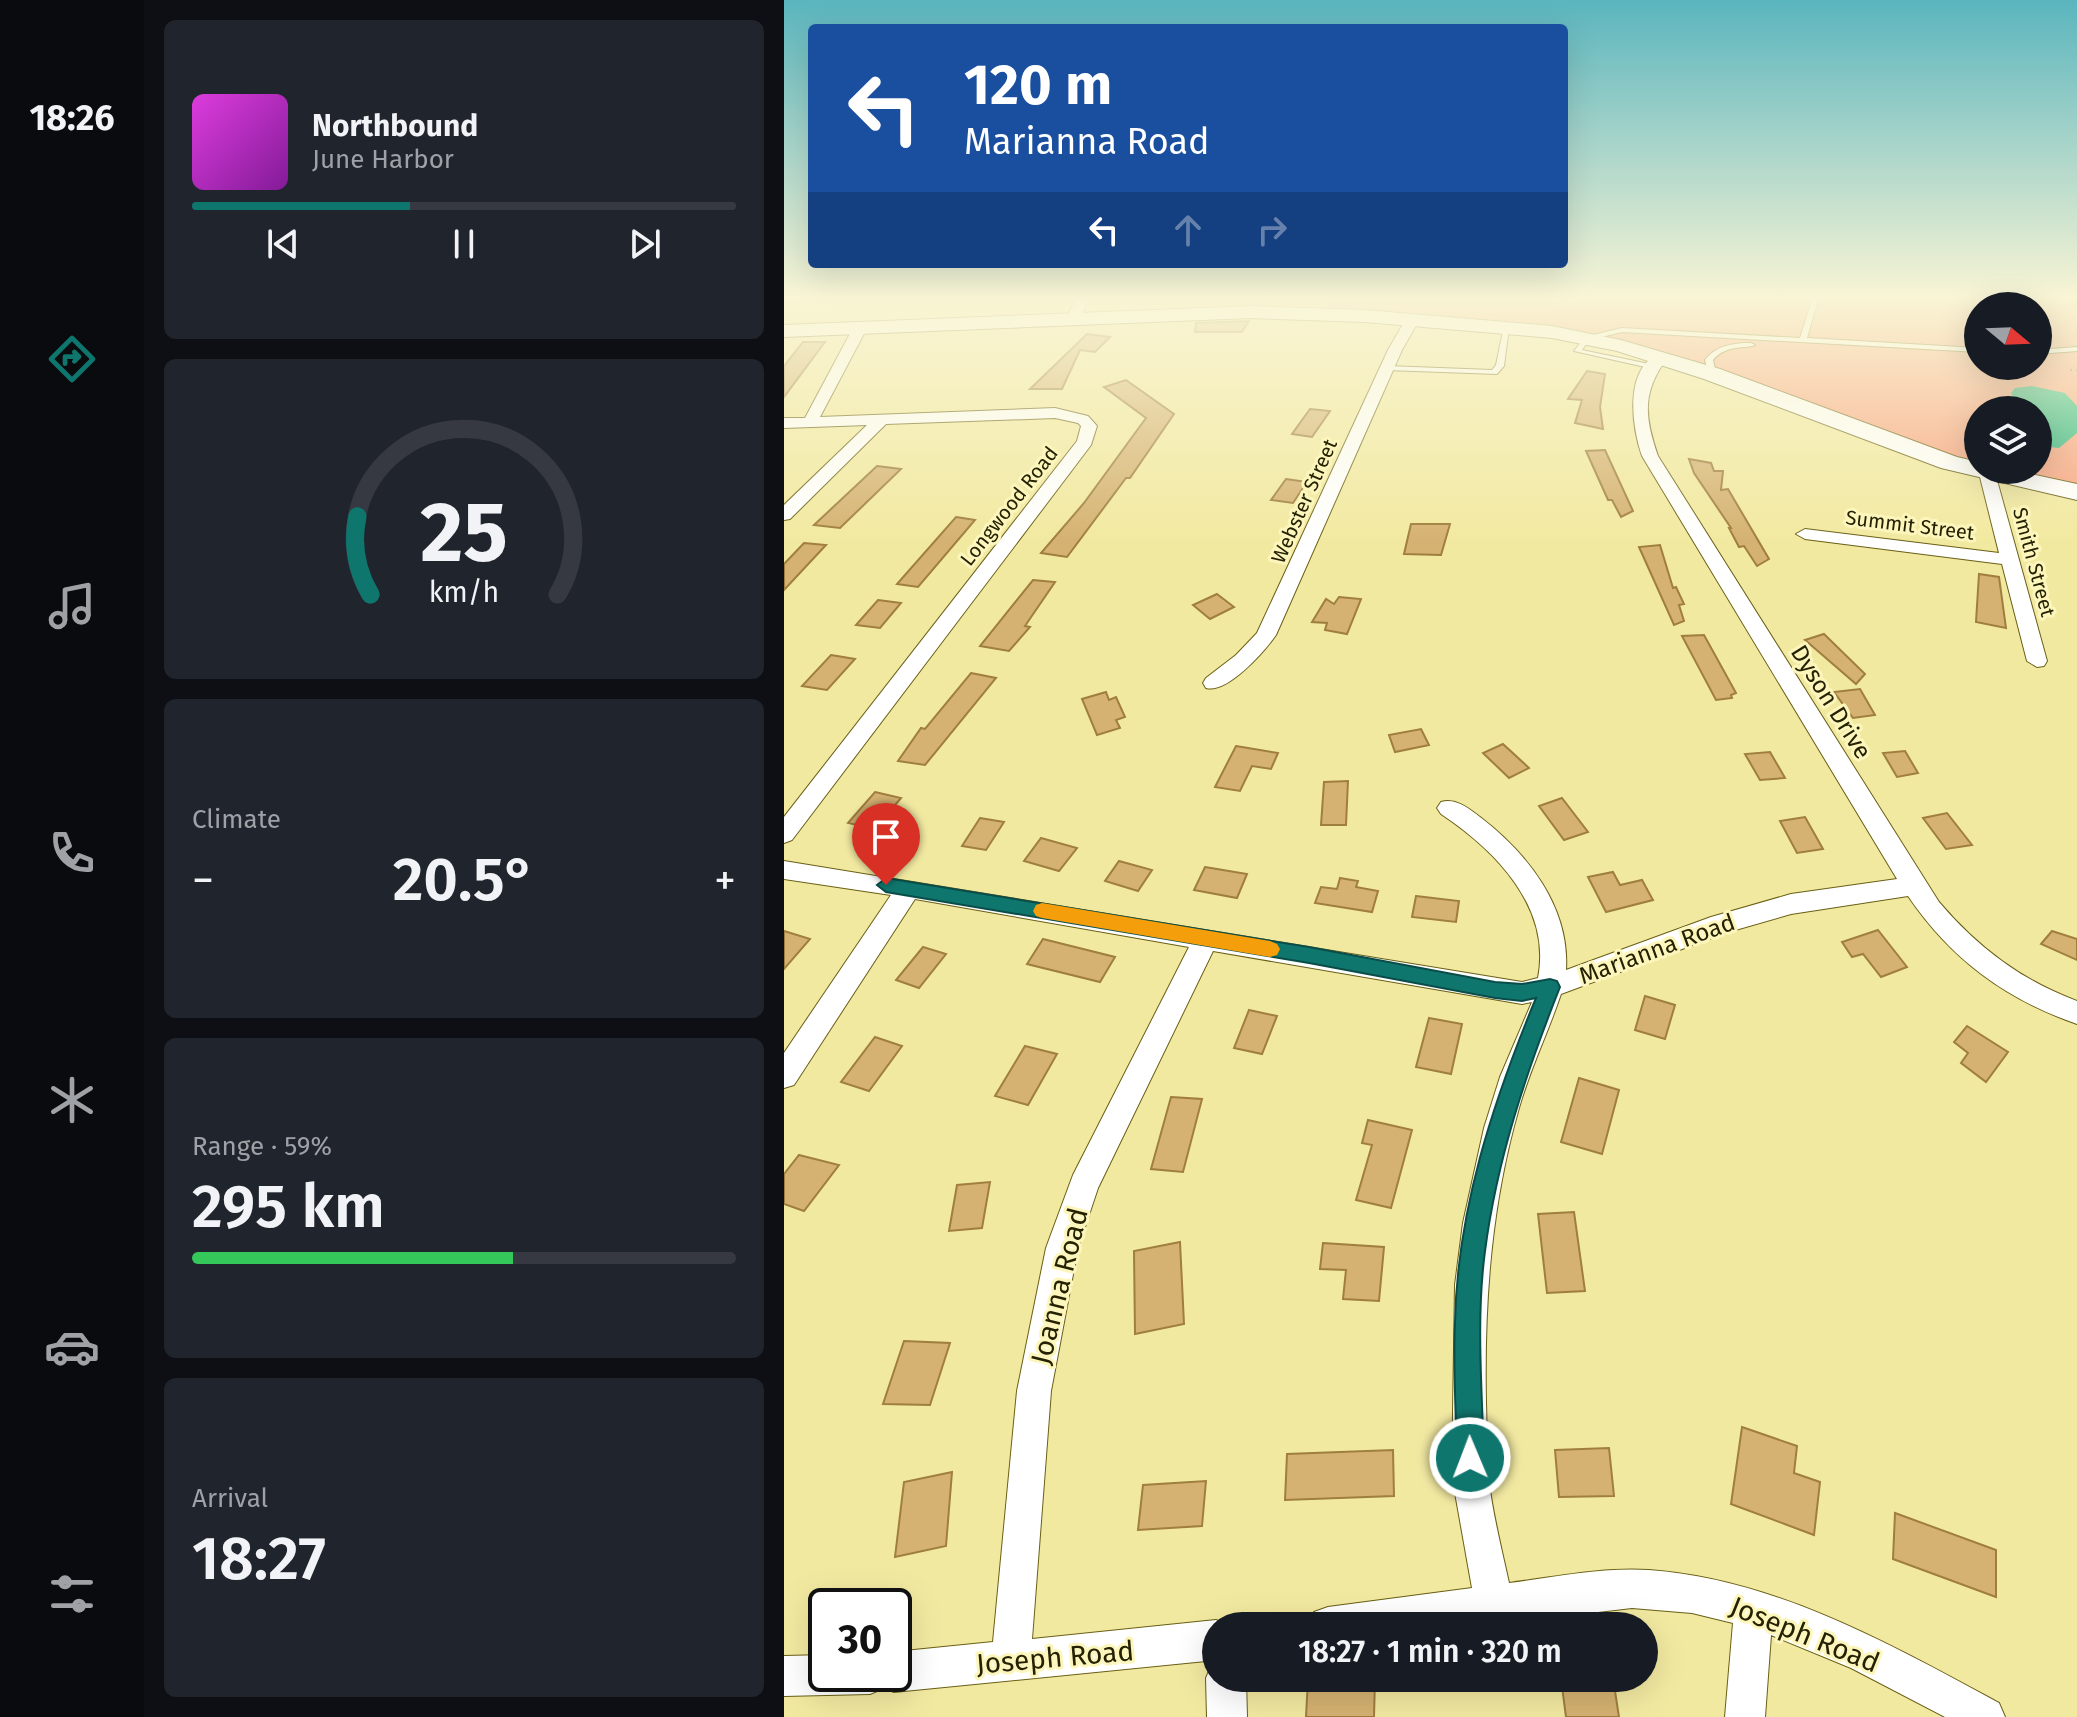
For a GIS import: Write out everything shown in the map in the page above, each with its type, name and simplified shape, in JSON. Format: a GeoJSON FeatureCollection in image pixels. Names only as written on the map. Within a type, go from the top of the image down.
{"type":"FeatureCollection","features":[{"type":"Feature","properties":{"kind":"street"},"geometry":{"type":"LineString","coordinates":[[784,423],[810,422],[832,380]]}},
{"type":"Feature","properties":{"kind":"street","name":"Webster Street"},"geometry":{"type":"LineString","coordinates":[[1213,683],[1243,660],[1266,635],[1382,380]]}},
{"type":"Feature","properties":{"kind":"street","name":"Dyson Drive"},"geometry":{"type":"LineString","coordinates":[[1644,380],[1639,403],[1642,432],[1656,469],[1914,886],[1954,940],[1983,965],[2019,988],[2077,1013]]}},
{"type":"Feature","properties":{"kind":"street"},"geometry":{"type":"LineString","coordinates":[[1728,380],[1908,449],[1964,466]]}},
{"type":"Feature","properties":{"kind":"street","name":"Longwood Road"},"geometry":{"type":"LineString","coordinates":[[784,834],[1085,442],[1089,426],[1083,419],[1055,413],[810,422]]}},
{"type":"Feature","properties":{"kind":"street"},"geometry":{"type":"LineString","coordinates":[[784,515],[882,419]]}},
{"type":"Feature","properties":{"kind":"street","name":"Smith Street"},"geometry":{"type":"LineString","coordinates":[[1990,484],[2037,661]]}},
{"type":"Feature","properties":{"kind":"street"},"geometry":{"type":"LineString","coordinates":[[2039,484],[2077,492]]}},
{"type":"Feature","properties":{"kind":"street","name":"Summit Street"},"geometry":{"type":"LineString","coordinates":[[1805,534],[2010,560]]}},
{"type":"Feature","properties":{"kind":"street"},"geometry":{"type":"LineString","coordinates":[[1449,808],[1505,849],[1535,895],[1552,939],[1554,965],[1550,987],[1510,1091],[1491,1158],[1473,1251],[1467,1322],[1471,1485],[1495,1605]]}},
{"type":"Feature","properties":{"kind":"street","name":"Marianna Road"},"geometry":{"type":"LineString","coordinates":[[784,870],[1522,993],[1550,987],[1720,924],[1791,904],[1914,886]]}},
{"type":"Feature","properties":{"kind":"street"},"geometry":{"type":"LineString","coordinates":[[784,1076],[909,889]]}},
{"type":"Feature","properties":{"kind":"street","name":"Joanna Road"},"geometry":{"type":"LineString","coordinates":[[1011,1661],[1034,1391],[1062,1248],[1084,1185],[1206,939]]}},
{"type":"Feature","properties":{"kind":"street","name":"Joseph Road"},"geometry":{"type":"LineString","coordinates":[[1439,1612],[1599,1591],[1646,1589],[1695,1594],[1753,1609],[1859,1653],[1985,1717]]}},
{"type":"Feature","properties":{"kind":"street"},"geometry":{"type":"LineString","coordinates":[[1745,1717],[1753,1609]]}},
{"type":"Feature","properties":{"kind":"street","name":"Joseph Road"},"geometry":{"type":"LineString","coordinates":[[912,1670],[1202,1641]]}},
{"type":"Feature","properties":{"kind":"street"},"geometry":{"type":"LineString","coordinates":[[784,1676],[808,1675]]}},
{"type":"Feature","properties":{"kind":"street"},"geometry":{"type":"LineString","coordinates":[[1226,1692],[1227,1717]]}},
{"type":"Feature","properties":{"kind":"shaded area"},"geometry":{"type":"Polygon","coordinates":[[[1736,380],[2077,380],[2077,487],[2052,481],[2052,396],[1964,396],[1964,460],[1736,380]]]}},
{"type":"Feature","properties":{"kind":"shaded area"},"geometry":{"type":"Polygon","coordinates":[[[2032,386],[2065,393],[2077,406],[2077,433],[2059,448],[2052,447],[2052,396],[2012,396],[2015,388],[2032,386]]]}},
{"type":"Feature","properties":{"kind":"building"},"geometry":{"type":"Polygon","coordinates":[[[784,380],[797,380],[784,397],[784,380]]]}},
{"type":"Feature","properties":{"kind":"building"},"geometry":{"type":"Polygon","coordinates":[[[1039,380],[1066,380],[1062,389],[1030,389],[1039,380]]]}},
{"type":"Feature","properties":{"kind":"building"},"geometry":{"type":"Polygon","coordinates":[[[1126,380],[1174,414],[1130,478],[1126,478],[1067,557],[1041,553],[1084,503],[1146,418],[1104,387],[1126,380]]]}},
{"type":"Feature","properties":{"kind":"building"},"geometry":{"type":"Polygon","coordinates":[[[1581,380],[1604,380],[1600,407],[1603,429],[1575,423],[1582,400],[1568,399],[1581,380]]]}},
{"type":"Feature","properties":{"kind":"building"},"geometry":{"type":"Polygon","coordinates":[[[1310,409],[1330,411],[1312,437],[1292,434],[1310,409]]]}},
{"type":"Feature","properties":{"kind":"building"},"geometry":{"type":"Polygon","coordinates":[[[1605,450],[1633,511],[1621,517],[1612,500],[1608,500],[1586,451],[1605,450]]]}},
{"type":"Feature","properties":{"kind":"building"},"geometry":{"type":"Polygon","coordinates":[[[1689,459],[1711,463],[1714,471],[1723,471],[1721,490],[1728,489],[1769,559],[1757,566],[1744,546],[1739,547],[1731,528],[1694,473],[1689,459]]]}},
{"type":"Feature","properties":{"kind":"building"},"geometry":{"type":"Polygon","coordinates":[[[877,466],[901,469],[840,528],[814,525],[877,466]]]}},
{"type":"Feature","properties":{"kind":"building"},"geometry":{"type":"Polygon","coordinates":[[[1286,479],[1307,482],[1293,503],[1271,500],[1286,479]]]}},
{"type":"Feature","properties":{"kind":"building"},"geometry":{"type":"Polygon","coordinates":[[[956,517],[975,520],[918,587],[897,584],[956,517]]]}},
{"type":"Feature","properties":{"kind":"building"},"geometry":{"type":"Polygon","coordinates":[[[1411,524],[1450,524],[1441,555],[1404,554],[1411,524]]]}},
{"type":"Feature","properties":{"kind":"building"},"geometry":{"type":"Polygon","coordinates":[[[804,543],[826,545],[784,590],[784,564],[804,543]]]}},
{"type":"Feature","properties":{"kind":"building"},"geometry":{"type":"Polygon","coordinates":[[[1660,545],[1673,588],[1676,587],[1684,604],[1679,605],[1684,621],[1674,625],[1639,547],[1660,545]]]}},
{"type":"Feature","properties":{"kind":"building"},"geometry":{"type":"Polygon","coordinates":[[[1979,574],[1999,577],[2006,628],[1976,622],[1979,574]]]}},
{"type":"Feature","properties":{"kind":"building"},"geometry":{"type":"Polygon","coordinates":[[[1033,580],[1055,582],[1025,626],[1030,627],[1009,651],[980,646],[1033,580]]]}},
{"type":"Feature","properties":{"kind":"building"},"geometry":{"type":"Polygon","coordinates":[[[1217,594],[1234,607],[1210,619],[1193,605],[1217,594]]]}},
{"type":"Feature","properties":{"kind":"building"},"geometry":{"type":"Polygon","coordinates":[[[1339,597],[1361,599],[1347,634],[1325,630],[1327,623],[1312,622],[1326,599],[1334,604],[1339,597]]]}},
{"type":"Feature","properties":{"kind":"building"},"geometry":{"type":"Polygon","coordinates":[[[878,600],[901,603],[880,628],[856,625],[878,600]]]}},
{"type":"Feature","properties":{"kind":"building"},"geometry":{"type":"Polygon","coordinates":[[[1824,634],[1865,674],[1856,684],[1805,640],[1824,634]]]}},
{"type":"Feature","properties":{"kind":"building"},"geometry":{"type":"Polygon","coordinates":[[[1704,635],[1736,693],[1731,695],[1732,698],[1716,700],[1682,636],[1704,635]]]}},
{"type":"Feature","properties":{"kind":"building"},"geometry":{"type":"Polygon","coordinates":[[[831,655],[855,659],[827,690],[802,686],[831,655]]]}},
{"type":"Feature","properties":{"kind":"building"},"geometry":{"type":"Polygon","coordinates":[[[971,673],[996,678],[925,765],[898,761],[921,728],[925,729],[971,673]]]}},
{"type":"Feature","properties":{"kind":"building"},"geometry":{"type":"Polygon","coordinates":[[[1860,689],[1875,715],[1853,718],[1834,692],[1860,689]]]}},
{"type":"Feature","properties":{"kind":"building"},"geometry":{"type":"Polygon","coordinates":[[[1106,692],[1109,700],[1116,697],[1125,717],[1116,720],[1120,728],[1097,735],[1082,699],[1106,692]]]}},
{"type":"Feature","properties":{"kind":"building"},"geometry":{"type":"Polygon","coordinates":[[[1421,729],[1429,745],[1395,752],[1389,735],[1421,729]]]}},
{"type":"Feature","properties":{"kind":"building"},"geometry":{"type":"Polygon","coordinates":[[[1503,744],[1529,768],[1509,778],[1483,753],[1503,744]]]}},
{"type":"Feature","properties":{"kind":"building"},"geometry":{"type":"Polygon","coordinates":[[[1236,746],[1278,753],[1271,769],[1252,766],[1240,791],[1215,787],[1236,746]]]}},
{"type":"Feature","properties":{"kind":"building"},"geometry":{"type":"Polygon","coordinates":[[[1905,751],[1918,773],[1897,777],[1883,753],[1905,751]]]}},
{"type":"Feature","properties":{"kind":"building"},"geometry":{"type":"Polygon","coordinates":[[[1770,752],[1785,778],[1760,780],[1745,754],[1770,752]]]}},
{"type":"Feature","properties":{"kind":"building"},"geometry":{"type":"Polygon","coordinates":[[[1348,781],[1346,825],[1321,825],[1324,782],[1348,781]]]}},
{"type":"Feature","properties":{"kind":"building"},"geometry":{"type":"Polygon","coordinates":[[[875,792],[901,798],[875,829],[848,823],[875,792]]]}},
{"type":"Feature","properties":{"kind":"building"},"geometry":{"type":"Polygon","coordinates":[[[1562,798],[1588,832],[1564,840],[1539,806],[1562,798]]]}},
{"type":"Feature","properties":{"kind":"building"},"geometry":{"type":"Polygon","coordinates":[[[1947,813],[1972,845],[1946,849],[1923,818],[1947,813]]]}},
{"type":"Feature","properties":{"kind":"building"},"geometry":{"type":"Polygon","coordinates":[[[1805,817],[1823,849],[1797,853],[1780,821],[1805,817]]]}},
{"type":"Feature","properties":{"kind":"building"},"geometry":{"type":"Polygon","coordinates":[[[980,818],[1004,822],[986,850],[962,846],[980,818]]]}},
{"type":"Feature","properties":{"kind":"building"},"geometry":{"type":"Polygon","coordinates":[[[1041,838],[1077,848],[1059,871],[1024,861],[1041,838]]]}},
{"type":"Feature","properties":{"kind":"building"},"geometry":{"type":"Polygon","coordinates":[[[1119,861],[1152,870],[1138,891],[1105,881],[1119,861]]]}},
{"type":"Feature","properties":{"kind":"building"},"geometry":{"type":"Polygon","coordinates":[[[1205,867],[1247,874],[1237,898],[1194,890],[1205,867]]]}},
{"type":"Feature","properties":{"kind":"building"},"geometry":{"type":"Polygon","coordinates":[[[1613,872],[1620,885],[1642,880],[1653,900],[1606,912],[1588,877],[1613,872]]]}},
{"type":"Feature","properties":{"kind":"building"},"geometry":{"type":"Polygon","coordinates":[[[1340,878],[1358,881],[1356,887],[1378,891],[1372,912],[1315,903],[1321,887],[1337,889],[1340,878]]]}},
{"type":"Feature","properties":{"kind":"building"},"geometry":{"type":"Polygon","coordinates":[[[1416,896],[1459,901],[1456,922],[1412,917],[1416,896]]]}},
{"type":"Feature","properties":{"kind":"building"},"geometry":{"type":"Polygon","coordinates":[[[1878,930],[1907,967],[1881,977],[1863,954],[1852,957],[1842,942],[1878,930]]]}},
{"type":"Feature","properties":{"kind":"building"},"geometry":{"type":"Polygon","coordinates":[[[784,931],[810,939],[784,969],[784,931]]]}},
{"type":"Feature","properties":{"kind":"building"},"geometry":{"type":"Polygon","coordinates":[[[2052,931],[2077,939],[2077,960],[2041,944],[2052,931]]]}},
{"type":"Feature","properties":{"kind":"building"},"geometry":{"type":"Polygon","coordinates":[[[1043,939],[1115,957],[1100,982],[1027,964],[1043,939]]]}},
{"type":"Feature","properties":{"kind":"building"},"geometry":{"type":"Polygon","coordinates":[[[923,947],[946,954],[919,988],[896,980],[923,947]]]}},
{"type":"Feature","properties":{"kind":"building"},"geometry":{"type":"Polygon","coordinates":[[[1645,996],[1675,1005],[1665,1039],[1635,1030],[1645,996]]]}},
{"type":"Feature","properties":{"kind":"building"},"geometry":{"type":"Polygon","coordinates":[[[1249,1010],[1277,1016],[1262,1054],[1234,1048],[1249,1010]]]}},
{"type":"Feature","properties":{"kind":"building"},"geometry":{"type":"Polygon","coordinates":[[[1429,1018],[1462,1024],[1451,1074],[1416,1067],[1429,1018]]]}},
{"type":"Feature","properties":{"kind":"building"},"geometry":{"type":"Polygon","coordinates":[[[1967,1026],[2008,1052],[1986,1082],[1961,1063],[1968,1053],[1954,1042],[1967,1026]]]}},
{"type":"Feature","properties":{"kind":"building"},"geometry":{"type":"Polygon","coordinates":[[[875,1037],[902,1046],[869,1091],[841,1082],[875,1037]]]}},
{"type":"Feature","properties":{"kind":"building"},"geometry":{"type":"Polygon","coordinates":[[[1025,1046],[1057,1054],[1028,1105],[995,1096],[1025,1046]]]}},
{"type":"Feature","properties":{"kind":"building"},"geometry":{"type":"Polygon","coordinates":[[[1579,1078],[1619,1090],[1602,1154],[1561,1142],[1579,1078]]]}},
{"type":"Feature","properties":{"kind":"building"},"geometry":{"type":"Polygon","coordinates":[[[1171,1097],[1202,1099],[1183,1172],[1151,1169],[1171,1097]]]}},
{"type":"Feature","properties":{"kind":"building"},"geometry":{"type":"Polygon","coordinates":[[[1368,1120],[1412,1130],[1391,1208],[1356,1200],[1372,1145],[1362,1143],[1368,1120]]]}},
{"type":"Feature","properties":{"kind":"building"},"geometry":{"type":"Polygon","coordinates":[[[799,1155],[839,1165],[804,1211],[784,1204],[784,1174],[799,1155]]]}},
{"type":"Feature","properties":{"kind":"building"},"geometry":{"type":"Polygon","coordinates":[[[990,1182],[982,1228],[949,1231],[957,1185],[990,1182]]]}},
{"type":"Feature","properties":{"kind":"building"},"geometry":{"type":"Polygon","coordinates":[[[1574,1212],[1585,1291],[1547,1293],[1538,1214],[1574,1212]]]}},
{"type":"Feature","properties":{"kind":"building"},"geometry":{"type":"Polygon","coordinates":[[[1180,1242],[1184,1324],[1135,1334],[1134,1251],[1180,1242]]]}},
{"type":"Feature","properties":{"kind":"building"},"geometry":{"type":"Polygon","coordinates":[[[1323,1243],[1384,1247],[1379,1301],[1343,1299],[1346,1270],[1320,1269],[1323,1243]]]}},
{"type":"Feature","properties":{"kind":"building"},"geometry":{"type":"Polygon","coordinates":[[[904,1341],[950,1343],[930,1405],[883,1404],[904,1341]]]}},
{"type":"Feature","properties":{"kind":"building"},"geometry":{"type":"Polygon","coordinates":[[[1742,1427],[1797,1446],[1794,1473],[1820,1482],[1814,1535],[1731,1504],[1742,1427]]]}},
{"type":"Feature","properties":{"kind":"building"},"geometry":{"type":"Polygon","coordinates":[[[1609,1448],[1614,1496],[1559,1497],[1555,1450],[1609,1448]]]}},
{"type":"Feature","properties":{"kind":"building"},"geometry":{"type":"Polygon","coordinates":[[[1393,1450],[1394,1496],[1285,1500],[1287,1454],[1393,1450]]]}},
{"type":"Feature","properties":{"kind":"building"},"geometry":{"type":"Polygon","coordinates":[[[952,1472],[946,1546],[895,1557],[904,1482],[952,1472]]]}},
{"type":"Feature","properties":{"kind":"building"},"geometry":{"type":"Polygon","coordinates":[[[1206,1481],[1202,1526],[1138,1530],[1143,1485],[1206,1481]]]}},
{"type":"Feature","properties":{"kind":"building"},"geometry":{"type":"Polygon","coordinates":[[[1895,1513],[1996,1550],[1996,1597],[1893,1559],[1895,1513]]]}},
{"type":"Feature","properties":{"kind":"building"},"geometry":{"type":"Polygon","coordinates":[[[1307,1692],[1375,1692],[1374,1717],[1306,1717],[1307,1692]]]}},
{"type":"Feature","properties":{"kind":"building"},"geometry":{"type":"Polygon","coordinates":[[[1563,1692],[1615,1692],[1619,1717],[1566,1717],[1563,1692]]]}},
{"type":"Feature","properties":{"kind":"slow traffic"},"geometry":{"type":"LineString","coordinates":[[1042,911],[1270,949]]}},
{"type":"Feature","properties":{"kind":"route"},"geometry":{"type":"LineString","coordinates":[[886,885],[1309,955],[1495,990],[1522,993],[1550,987],[1514,1078],[1491,1158],[1473,1251],[1467,1322],[1470,1458]]}}]}
